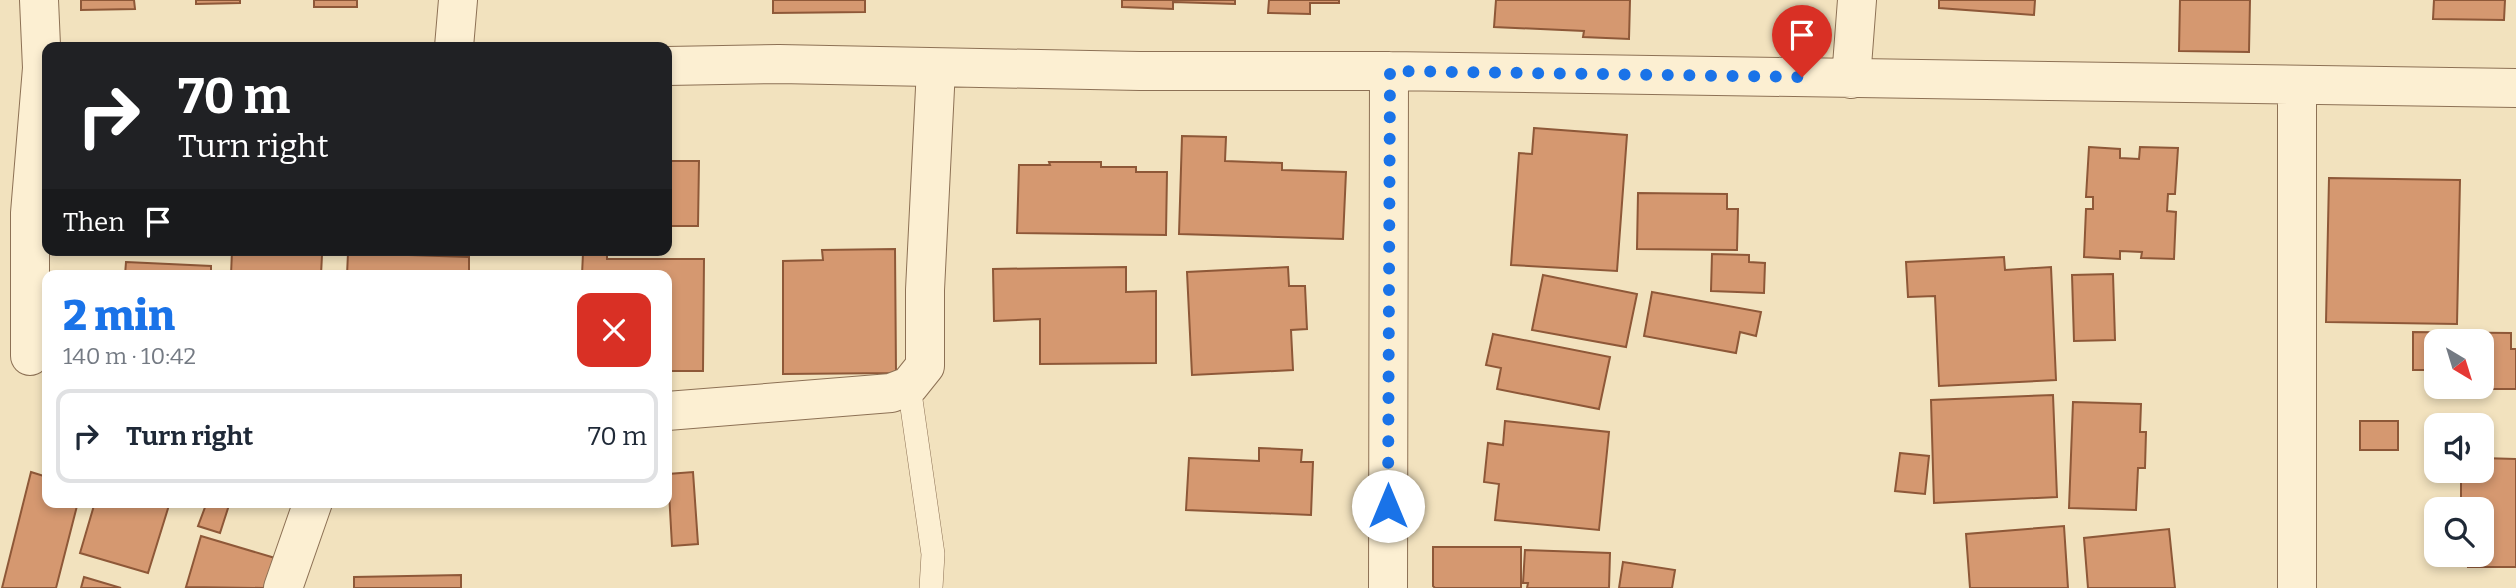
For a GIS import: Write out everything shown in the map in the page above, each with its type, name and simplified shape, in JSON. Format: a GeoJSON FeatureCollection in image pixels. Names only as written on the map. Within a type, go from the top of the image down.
{"type":"FeatureCollection","features":[{"type":"Feature","properties":{"kind":"street"},"geometry":{"type":"LineString","coordinates":[[38,0],[42,42]]}},
{"type":"Feature","properties":{"kind":"street"},"geometry":{"type":"LineString","coordinates":[[454,42],[458,0]]}},
{"type":"Feature","properties":{"kind":"street"},"geometry":{"type":"LineString","coordinates":[[1851,79],[1857,0]]}},
{"type":"Feature","properties":{"kind":"street"},"geometry":{"type":"LineString","coordinates":[[672,66],[779,64],[936,68],[1390,71],[2516,88]]}},
{"type":"Feature","properties":{"kind":"street"},"geometry":{"type":"LineString","coordinates":[[672,411],[891,393],[908,386],[925,366],[925,290],[936,68]]}},
{"type":"Feature","properties":{"kind":"street"},"geometry":{"type":"LineString","coordinates":[[1388,588],[1390,71]]}},
{"type":"Feature","properties":{"kind":"street"},"geometry":{"type":"LineString","coordinates":[[2297,85],[2297,588]]}},
{"type":"Feature","properties":{"kind":"street"},"geometry":{"type":"LineString","coordinates":[[26,352],[30,213],[42,97]]}},
{"type":"Feature","properties":{"kind":"street"},"geometry":{"type":"LineString","coordinates":[[283,588],[311,508]]}},
{"type":"Feature","properties":{"kind":"lane"},"geometry":{"type":"LineString","coordinates":[[908,386],[933,554],[931,588]]}},
{"type":"Feature","properties":{"kind":"building"},"geometry":{"type":"Polygon","coordinates":[[[81,0],[134,0],[135,9],[81,10],[81,0]]]}},
{"type":"Feature","properties":{"kind":"building"},"geometry":{"type":"Polygon","coordinates":[[[196,0],[240,0],[240,3],[196,4],[196,0]]]}},
{"type":"Feature","properties":{"kind":"building"},"geometry":{"type":"Polygon","coordinates":[[[314,0],[357,0],[357,7],[314,7],[314,0]]]}},
{"type":"Feature","properties":{"kind":"building"},"geometry":{"type":"Polygon","coordinates":[[[773,0],[865,0],[865,12],[773,13],[773,0]]]}},
{"type":"Feature","properties":{"kind":"building"},"geometry":{"type":"Polygon","coordinates":[[[1122,0],[1235,0],[1235,4],[1173,2],[1173,9],[1122,7],[1122,0]]]}},
{"type":"Feature","properties":{"kind":"building"},"geometry":{"type":"Polygon","coordinates":[[[1269,0],[1339,0],[1339,3],[1310,3],[1310,14],[1268,13],[1269,0]]]}},
{"type":"Feature","properties":{"kind":"building"},"geometry":{"type":"Polygon","coordinates":[[[1496,0],[1630,0],[1629,39],[1583,37],[1584,31],[1494,27],[1496,0]]]}},
{"type":"Feature","properties":{"kind":"building"},"geometry":{"type":"Polygon","coordinates":[[[1939,0],[2035,0],[2034,15],[1939,8],[1939,0]]]}},
{"type":"Feature","properties":{"kind":"building"},"geometry":{"type":"Polygon","coordinates":[[[2180,0],[2250,0],[2249,52],[2179,51],[2180,0]]]}},
{"type":"Feature","properties":{"kind":"building"},"geometry":{"type":"Polygon","coordinates":[[[2434,0],[2505,0],[2504,20],[2433,19],[2434,0]]]}},
{"type":"Feature","properties":{"kind":"building"},"geometry":{"type":"Polygon","coordinates":[[[1534,128],[1627,135],[1617,271],[1511,265],[1519,153],[1532,154],[1534,128]]]}},
{"type":"Feature","properties":{"kind":"building"},"geometry":{"type":"Polygon","coordinates":[[[1182,136],[1226,137],[1225,161],[1282,163],[1282,170],[1346,172],[1343,239],[1179,234],[1182,136]]]}},
{"type":"Feature","properties":{"kind":"building"},"geometry":{"type":"Polygon","coordinates":[[[2089,147],[2120,149],[2120,158],[2139,159],[2140,147],[2178,148],[2175,194],[2168,194],[2167,211],[2176,212],[2174,259],[2141,258],[2142,252],[2120,251],[2120,259],[2084,257],[2086,209],[2093,209],[2093,197],[2086,197],[2089,147]]]}},
{"type":"Feature","properties":{"kind":"building"},"geometry":{"type":"Polygon","coordinates":[[[672,161],[699,161],[698,226],[672,226],[672,161]]]}},
{"type":"Feature","properties":{"kind":"building"},"geometry":{"type":"Polygon","coordinates":[[[1049,162],[1101,162],[1101,167],[1136,167],[1136,172],[1167,172],[1166,235],[1017,233],[1019,165],[1050,165],[1049,162]]]}},
{"type":"Feature","properties":{"kind":"building"},"geometry":{"type":"Polygon","coordinates":[[[2329,178],[2460,180],[2457,324],[2326,322],[2329,178]]]}},
{"type":"Feature","properties":{"kind":"building"},"geometry":{"type":"Polygon","coordinates":[[[1638,193],[1727,194],[1727,209],[1738,209],[1737,250],[1637,249],[1638,193]]]}},
{"type":"Feature","properties":{"kind":"building"},"geometry":{"type":"Polygon","coordinates":[[[895,249],[896,373],[783,374],[783,261],[823,260],[822,250],[895,249]]]}},
{"type":"Feature","properties":{"kind":"building"},"geometry":{"type":"Polygon","coordinates":[[[1712,254],[1749,255],[1749,262],[1765,263],[1764,293],[1711,291],[1712,254]]]}},
{"type":"Feature","properties":{"kind":"building"},"geometry":{"type":"Polygon","coordinates":[[[232,256],[322,256],[321,270],[231,270],[232,256]]]}},
{"type":"Feature","properties":{"kind":"building"},"geometry":{"type":"Polygon","coordinates":[[[348,256],[469,257],[469,270],[347,270],[348,256]]]}},
{"type":"Feature","properties":{"kind":"building"},"geometry":{"type":"Polygon","coordinates":[[[583,256],[607,256],[607,259],[704,259],[703,371],[672,371],[672,270],[582,270],[583,256]]]}},
{"type":"Feature","properties":{"kind":"building"},"geometry":{"type":"Polygon","coordinates":[[[2004,257],[2005,270],[2051,267],[2056,380],[1939,386],[1935,296],[1908,297],[1906,262],[2004,257]]]}},
{"type":"Feature","properties":{"kind":"building"},"geometry":{"type":"Polygon","coordinates":[[[126,262],[211,266],[211,270],[125,270],[126,262]]]}},
{"type":"Feature","properties":{"kind":"building"},"geometry":{"type":"Polygon","coordinates":[[[1126,267],[1126,292],[1156,291],[1156,363],[1040,364],[1040,319],[994,321],[993,269],[1126,267]]]}},
{"type":"Feature","properties":{"kind":"building"},"geometry":{"type":"Polygon","coordinates":[[[1288,267],[1289,286],[1305,286],[1307,329],[1291,330],[1293,370],[1192,375],[1187,272],[1288,267]]]}},
{"type":"Feature","properties":{"kind":"building"},"geometry":{"type":"Polygon","coordinates":[[[2113,274],[2115,340],[2074,341],[2072,275],[2113,274]]]}},
{"type":"Feature","properties":{"kind":"building"},"geometry":{"type":"Polygon","coordinates":[[[1543,275],[1637,294],[1626,347],[1532,330],[1543,275]]]}},
{"type":"Feature","properties":{"kind":"building"},"geometry":{"type":"Polygon","coordinates":[[[1652,292],[1761,312],[1756,336],[1740,332],[1736,353],[1644,336],[1652,292]]]}},
{"type":"Feature","properties":{"kind":"building"},"geometry":{"type":"Polygon","coordinates":[[[2413,332],[2424,332],[2424,370],[2413,370],[2413,332]]]}},
{"type":"Feature","properties":{"kind":"building"},"geometry":{"type":"Polygon","coordinates":[[[2494,333],[2511,333],[2511,349],[2516,349],[2516,389],[2494,389],[2494,333]]]}},
{"type":"Feature","properties":{"kind":"building"},"geometry":{"type":"Polygon","coordinates":[[[1493,334],[1610,357],[1599,409],[1497,389],[1501,368],[1486,365],[1493,334]]]}},
{"type":"Feature","properties":{"kind":"building"},"geometry":{"type":"Polygon","coordinates":[[[2053,395],[2057,497],[1934,503],[1931,400],[2053,395]]]}},
{"type":"Feature","properties":{"kind":"building"},"geometry":{"type":"Polygon","coordinates":[[[2073,402],[2141,404],[2140,432],[2146,432],[2145,468],[2138,468],[2136,510],[2069,508],[2073,402]]]}},
{"type":"Feature","properties":{"kind":"building"},"geometry":{"type":"Polygon","coordinates":[[[1505,421],[1609,432],[1599,530],[1495,520],[1499,484],[1484,482],[1488,443],[1503,445],[1505,421]]]}},
{"type":"Feature","properties":{"kind":"building"},"geometry":{"type":"Polygon","coordinates":[[[2360,421],[2398,421],[2398,450],[2360,450],[2360,421]]]}},
{"type":"Feature","properties":{"kind":"building"},"geometry":{"type":"Polygon","coordinates":[[[1259,448],[1302,450],[1301,462],[1313,462],[1311,515],[1186,510],[1189,458],[1259,461],[1259,448]]]}},
{"type":"Feature","properties":{"kind":"building"},"geometry":{"type":"Polygon","coordinates":[[[1900,453],[1929,456],[1925,494],[1895,491],[1900,453]]]}},
{"type":"Feature","properties":{"kind":"building"},"geometry":{"type":"Polygon","coordinates":[[[2494,458],[2516,459],[2516,567],[2494,567],[2494,497],[2461,497],[2461,483],[2494,483],[2494,458]]]}},
{"type":"Feature","properties":{"kind":"building"},"geometry":{"type":"Polygon","coordinates":[[[31,472],[42,475],[42,508],[76,508],[56,588],[2,588],[31,472]]]}},
{"type":"Feature","properties":{"kind":"building"},"geometry":{"type":"Polygon","coordinates":[[[693,472],[698,544],[672,546],[670,508],[672,508],[672,474],[693,472]]]}},
{"type":"Feature","properties":{"kind":"building"},"geometry":{"type":"Polygon","coordinates":[[[93,508],[168,508],[148,573],[80,553],[93,508]]]}},
{"type":"Feature","properties":{"kind":"building"},"geometry":{"type":"Polygon","coordinates":[[[205,508],[228,508],[220,533],[198,526],[205,508]]]}},
{"type":"Feature","properties":{"kind":"building"},"geometry":{"type":"Polygon","coordinates":[[[2064,526],[2068,588],[1970,588],[1966,534],[2064,526]]]}},
{"type":"Feature","properties":{"kind":"building"},"geometry":{"type":"Polygon","coordinates":[[[2169,529],[2175,588],[2088,588],[2084,538],[2169,529]]]}},
{"type":"Feature","properties":{"kind":"building"},"geometry":{"type":"Polygon","coordinates":[[[201,536],[275,558],[265,588],[186,587],[201,536]]]}},
{"type":"Feature","properties":{"kind":"building"},"geometry":{"type":"Polygon","coordinates":[[[1433,547],[1521,547],[1521,588],[1435,588],[1433,547]]]}},
{"type":"Feature","properties":{"kind":"building"},"geometry":{"type":"Polygon","coordinates":[[[1525,550],[1610,553],[1609,588],[1527,588],[1528,583],[1523,583],[1525,550]]]}},
{"type":"Feature","properties":{"kind":"building"},"geometry":{"type":"Polygon","coordinates":[[[1623,562],[1675,570],[1672,588],[1619,588],[1623,562]]]}},
{"type":"Feature","properties":{"kind":"building"},"geometry":{"type":"Polygon","coordinates":[[[461,575],[461,588],[354,588],[354,577],[461,575]]]}},
{"type":"Feature","properties":{"kind":"building"},"geometry":{"type":"Polygon","coordinates":[[[84,577],[121,588],[81,588],[84,577]]]}},
{"type":"Feature","properties":{"kind":"route"},"geometry":{"type":"LineString","coordinates":[[1388,506],[1390,71],[1637,77],[1802,77]]}}]}
